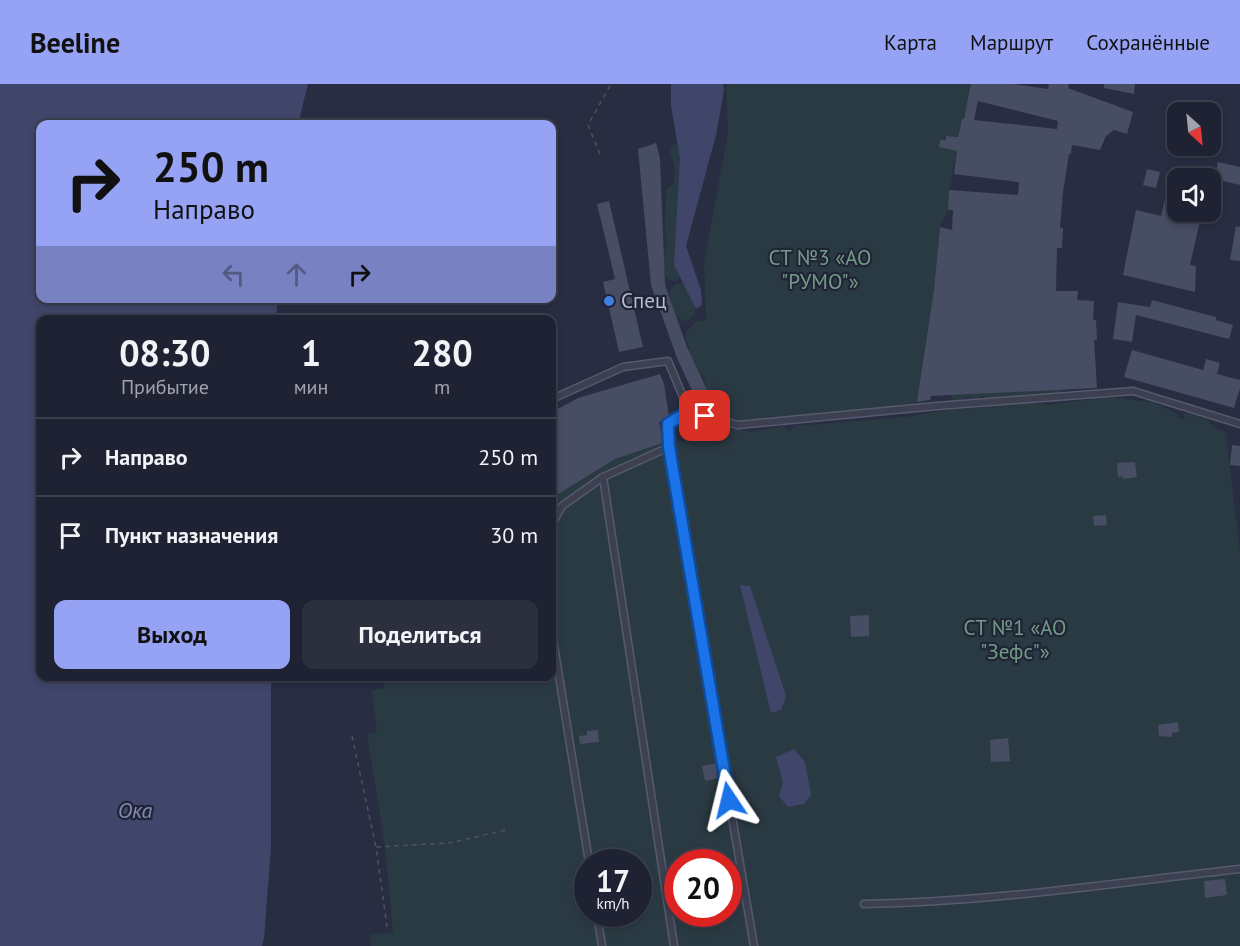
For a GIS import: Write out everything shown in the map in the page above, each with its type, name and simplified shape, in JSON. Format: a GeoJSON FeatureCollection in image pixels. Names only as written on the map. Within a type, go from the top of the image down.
{"type":"FeatureCollection","features":[{"type":"Feature","properties":{"kind":"lane"},"geometry":{"type":"LineString","coordinates":[[556,397],[623,367],[668,361],[689,411]]}},
{"type":"Feature","properties":{"kind":"lane"},"geometry":{"type":"LineString","coordinates":[[754,946],[669,447],[668,424],[689,411],[738,425],[936,406],[1133,391],[1240,424]]}},
{"type":"Feature","properties":{"kind":"lane"},"geometry":{"type":"LineString","coordinates":[[556,517],[562,506],[603,477],[669,447]]}},
{"type":"Feature","properties":{"kind":"lane"},"geometry":{"type":"LineString","coordinates":[[603,477],[674,946]]}},
{"type":"Feature","properties":{"kind":"lane"},"geometry":{"type":"LineString","coordinates":[[556,658],[587,849]]}},
{"type":"Feature","properties":{"kind":"lane"},"geometry":{"type":"LineString","coordinates":[[864,904],[906,904],[1010,896],[1240,869]]}},
{"type":"Feature","properties":{"kind":"lane"},"geometry":{"type":"LineString","coordinates":[[599,927],[602,946]]}},
{"type":"Feature","properties":{"kind":"path"},"geometry":{"type":"LineString","coordinates":[[600,154],[588,126],[610,84]]}},
{"type":"Feature","properties":{"kind":"path"},"geometry":{"type":"LineString","coordinates":[[352,736],[376,847],[387,927]]}},
{"type":"Feature","properties":{"kind":"path"},"geometry":{"type":"LineString","coordinates":[[376,847],[449,843],[510,829]]}},
{"type":"Feature","properties":{"kind":"green space","name":"СТ №3 «АО \"РУМО\"»"},"geometry":{"type":"Polygon","coordinates":[[[726,84],[977,84],[967,121],[961,121],[958,137],[947,136],[946,140],[940,140],[940,147],[957,151],[949,190],[948,210],[940,227],[934,289],[922,368],[925,371],[919,387],[917,402],[893,410],[874,408],[846,414],[838,411],[822,416],[779,419],[772,416],[760,421],[747,421],[721,417],[707,397],[704,376],[694,368],[685,334],[696,321],[706,320],[704,263],[728,133],[726,84]]]}},
{"type":"Feature","properties":{"kind":"green space"},"geometry":{"type":"Polygon","coordinates":[[[673,144],[682,146],[684,271],[677,281],[669,280],[661,270],[667,242],[665,232],[666,190],[673,184],[675,168],[670,152],[673,144]]]}},
{"type":"Feature","properties":{"kind":"green space"},"geometry":{"type":"Polygon","coordinates":[[[684,283],[694,298],[695,315],[685,322],[673,312],[669,291],[675,284],[684,283]]]}},
{"type":"Feature","properties":{"kind":"green space"},"geometry":{"type":"Polygon","coordinates":[[[1065,388],[1060,394],[1028,394],[1015,398],[1002,396],[989,401],[983,396],[973,400],[967,397],[958,402],[951,398],[958,389],[1065,388]]]}},
{"type":"Feature","properties":{"kind":"green space","name":"СТ №1 «АО \"Зефс\"»"},"geometry":{"type":"Polygon","coordinates":[[[1109,397],[1152,402],[1178,414],[1178,418],[1185,420],[1183,415],[1187,413],[1208,420],[1214,428],[1224,431],[1240,553],[1240,946],[371,946],[370,935],[393,932],[385,846],[367,734],[377,732],[372,690],[384,688],[383,681],[556,681],[556,496],[615,459],[664,443],[706,438],[710,431],[723,432],[733,427],[751,432],[784,426],[787,431],[791,431],[794,426],[906,417],[940,411],[1029,403],[1048,405],[1109,397]]]}},
{"type":"Feature","properties":{"kind":"water","name":"Ока"},"geometry":{"type":"Polygon","coordinates":[[[0,84],[308,84],[299,120],[36,120],[36,303],[278,303],[276,315],[36,315],[36,681],[271,681],[271,848],[262,946],[0,946],[0,84]]]}},
{"type":"Feature","properties":{"kind":"water"},"geometry":{"type":"Polygon","coordinates":[[[671,84],[723,84],[724,90],[716,135],[686,246],[701,290],[702,305],[696,309],[674,265],[680,158],[671,106],[671,84]]]}},
{"type":"Feature","properties":{"kind":"water"},"geometry":{"type":"Polygon","coordinates":[[[740,585],[750,586],[786,696],[781,710],[771,713],[740,585]]]}},
{"type":"Feature","properties":{"kind":"water"},"geometry":{"type":"Polygon","coordinates":[[[794,749],[805,762],[811,795],[804,804],[788,807],[779,796],[783,782],[776,757],[794,749]]]}},
{"type":"Feature","properties":{"kind":"building"},"geometry":{"type":"Polygon","coordinates":[[[971,84],[1015,84],[1048,89],[1049,84],[1069,84],[1068,88],[1133,112],[1127,134],[1114,130],[1106,136],[1100,150],[1072,145],[1063,192],[1060,228],[1063,228],[1062,248],[1057,248],[1056,291],[1078,291],[1077,300],[1094,301],[1097,388],[931,396],[930,400],[917,402],[934,289],[940,227],[952,230],[953,210],[948,210],[949,190],[1018,195],[1019,182],[954,174],[957,151],[939,147],[940,140],[946,140],[946,136],[958,137],[962,119],[964,119],[971,84]],[[978,101],[974,120],[1057,129],[1058,121],[978,101]]]}},
{"type":"Feature","properties":{"kind":"building"},"geometry":{"type":"Polygon","coordinates":[[[1104,84],[1135,84],[1134,94],[1104,88],[1104,84]]]}},
{"type":"Feature","properties":{"kind":"building"},"geometry":{"type":"Polygon","coordinates":[[[656,143],[660,158],[665,285],[687,347],[714,405],[704,410],[697,408],[693,398],[695,397],[677,358],[651,285],[638,149],[656,143]]]}},
{"type":"Feature","properties":{"kind":"building"},"geometry":{"type":"Polygon","coordinates":[[[1218,162],[1240,167],[1240,185],[1221,181],[1221,168],[1217,168],[1218,162]]]}},
{"type":"Feature","properties":{"kind":"building"},"geometry":{"type":"Polygon","coordinates":[[[1147,169],[1160,172],[1156,188],[1143,185],[1147,169]]]}},
{"type":"Feature","properties":{"kind":"building"},"geometry":{"type":"Polygon","coordinates":[[[1167,189],[1167,222],[1200,222],[1190,265],[1196,266],[1195,292],[1123,275],[1136,210],[1161,216],[1167,189]]]}},
{"type":"Feature","properties":{"kind":"building"},"geometry":{"type":"Polygon","coordinates":[[[609,201],[643,347],[619,352],[603,282],[615,279],[597,204],[609,201]]]}},
{"type":"Feature","properties":{"kind":"building"},"geometry":{"type":"Polygon","coordinates":[[[1236,226],[1240,227],[1240,261],[1230,260],[1236,226]]]}},
{"type":"Feature","properties":{"kind":"building"},"geometry":{"type":"Polygon","coordinates":[[[1152,300],[1216,317],[1216,320],[1233,325],[1229,339],[1136,315],[1132,342],[1113,339],[1118,302],[1150,307],[1152,300]]]}},
{"type":"Feature","properties":{"kind":"building"},"geometry":{"type":"Polygon","coordinates":[[[1132,350],[1203,370],[1206,359],[1220,363],[1217,374],[1240,380],[1234,408],[1124,377],[1132,350]]]}},
{"type":"Feature","properties":{"kind":"building"},"geometry":{"type":"Polygon","coordinates":[[[660,374],[664,384],[669,417],[659,422],[663,443],[615,459],[556,496],[556,410],[578,398],[660,374]]]}},
{"type":"Feature","properties":{"kind":"building"},"geometry":{"type":"Polygon","coordinates":[[[1232,445],[1240,446],[1240,466],[1230,465],[1232,445]]]}},
{"type":"Feature","properties":{"kind":"building"},"geometry":{"type":"Polygon","coordinates":[[[1135,462],[1137,477],[1123,479],[1123,476],[1118,477],[1117,463],[1135,462]]]}},
{"type":"Feature","properties":{"kind":"building"},"geometry":{"type":"Polygon","coordinates":[[[1106,515],[1107,525],[1094,526],[1093,516],[1106,515]]]}},
{"type":"Feature","properties":{"kind":"building"},"geometry":{"type":"Polygon","coordinates":[[[869,615],[869,636],[851,637],[850,616],[869,615]]]}},
{"type":"Feature","properties":{"kind":"building"},"geometry":{"type":"Polygon","coordinates":[[[1178,722],[1179,732],[1172,733],[1172,737],[1159,736],[1158,725],[1178,722]]]}},
{"type":"Feature","properties":{"kind":"building"},"geometry":{"type":"Polygon","coordinates":[[[598,730],[599,742],[580,744],[579,736],[587,735],[587,731],[598,730]]]}},
{"type":"Feature","properties":{"kind":"building"},"geometry":{"type":"Polygon","coordinates":[[[1008,738],[1010,761],[991,762],[990,740],[1008,738]]]}},
{"type":"Feature","properties":{"kind":"building"},"geometry":{"type":"Polygon","coordinates":[[[717,763],[720,778],[705,781],[702,766],[717,763]]]}},
{"type":"Feature","properties":{"kind":"building"},"geometry":{"type":"Polygon","coordinates":[[[1225,879],[1227,895],[1205,898],[1204,881],[1225,879]]]}},
{"type":"Feature","properties":{"kind":"place","name":"Спец"},"geometry":{"type":"Point","coordinates":[609,301]}},
{"type":"Feature","properties":{"kind":"route"},"geometry":{"type":"LineString","coordinates":[[705,416],[689,411],[668,424],[669,447],[729,800]]}}]}
